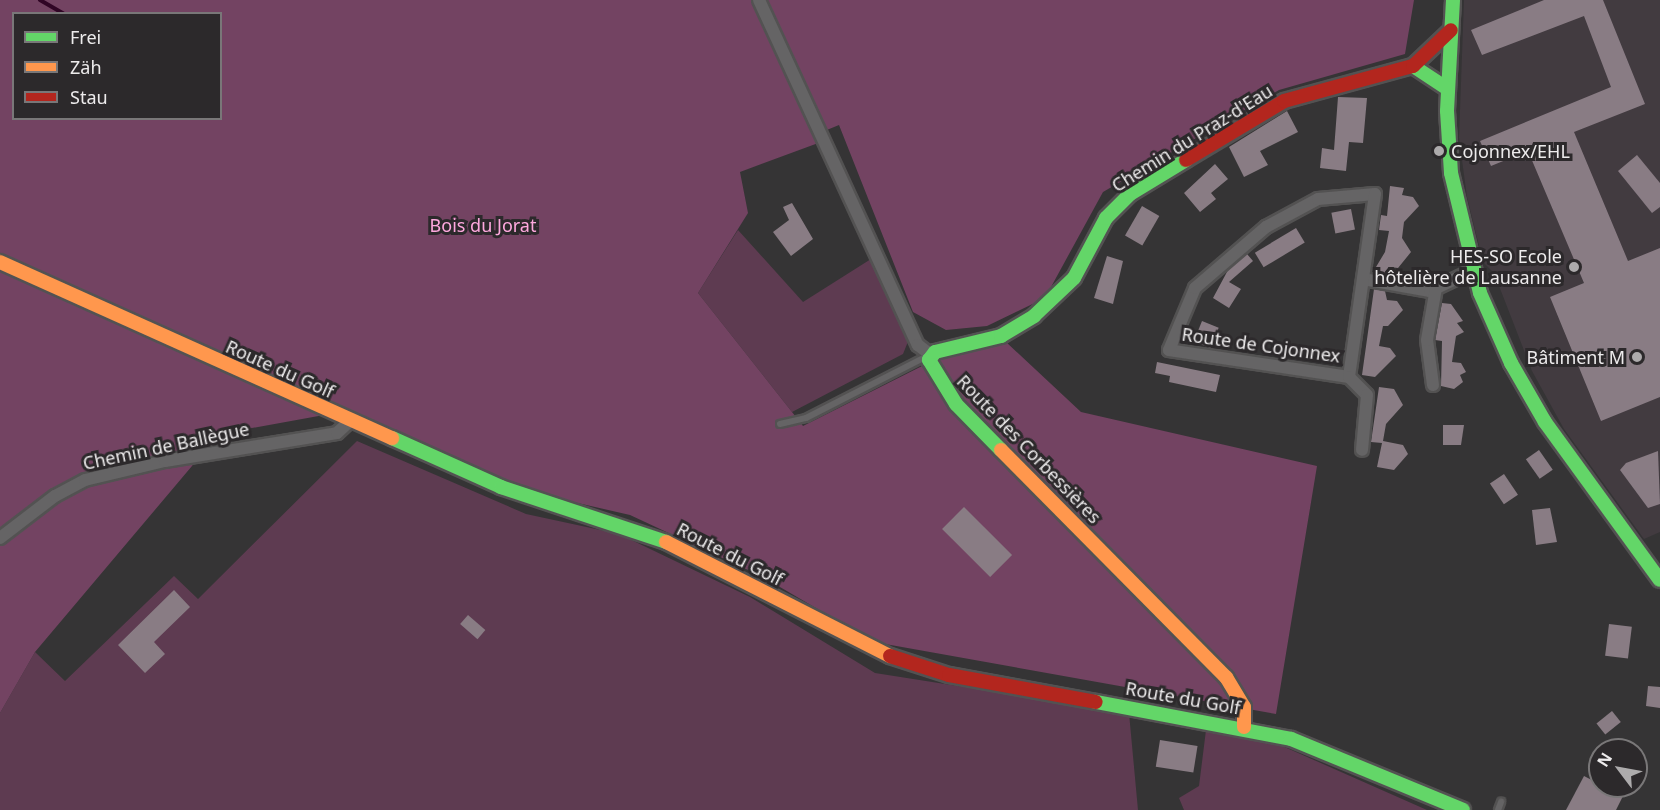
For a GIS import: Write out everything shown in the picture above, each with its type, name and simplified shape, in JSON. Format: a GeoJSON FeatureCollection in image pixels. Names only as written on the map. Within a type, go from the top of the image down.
{"type":"FeatureCollection","features":[{"type":"Feature","properties":{"kind":"street","name":"Route des Corbessières"},"geometry":{"type":"LineString","coordinates":[[759,0],[918,345],[931,355],[931,370],[956,404],[1226,677],[1244,707],[1244,727]]}},
{"type":"Feature","properties":{"kind":"street"},"geometry":{"type":"LineString","coordinates":[[1453,0],[1448,89],[1451,173],[1472,271],[1510,363],[1545,422],[1660,580]]}},
{"type":"Feature","properties":{"kind":"street","name":"Chemin du Praz-d'Eau"},"geometry":{"type":"LineString","coordinates":[[931,355],[1000,336],[1034,316],[1074,278],[1120,201],[1284,101],[1413,66],[1451,30]]}},
{"type":"Feature","properties":{"kind":"street"},"geometry":{"type":"LineString","coordinates":[[1413,66],[1448,89]]}},
{"type":"Feature","properties":{"kind":"street","name":"Route de Cojonnex"},"geometry":{"type":"LineString","coordinates":[[1349,377],[1375,194],[1318,199],[1266,227],[1195,288],[1169,350],[1349,377],[1367,395],[1362,450]]}},
{"type":"Feature","properties":{"kind":"street","name":"Route du Golf"},"geometry":{"type":"LineString","coordinates":[[0,262],[518,494],[680,547],[851,639],[902,661],[950,675],[1244,727],[1320,750],[1463,810]]}},
{"type":"Feature","properties":{"kind":"street"},"geometry":{"type":"LineString","coordinates":[[1363,279],[1436,288],[1472,271]]}},
{"type":"Feature","properties":{"kind":"street"},"geometry":{"type":"LineString","coordinates":[[1433,385],[1427,340],[1436,288]]}},
{"type":"Feature","properties":{"kind":"street","name":"Chemin de Ballègue"},"geometry":{"type":"LineString","coordinates":[[0,538],[55,496],[85,480],[165,461],[337,433],[351,420]]}},
{"type":"Feature","properties":{"kind":"lane","name":"Chemin du Praz-d'Eau"},"geometry":{"type":"LineString","coordinates":[[780,424],[806,418],[931,355]]}},
{"type":"Feature","properties":{"kind":"lane"},"geometry":{"type":"LineString","coordinates":[[1498,810],[1501,802]]}},
{"type":"Feature","properties":{"kind":"shaded area","name":"HES-SO Ecole hôtelière de Lausanne"},"geometry":{"type":"Polygon","coordinates":[[[1464,0],[1660,0],[1660,532],[1644,539],[1564,429],[1532,371],[1494,273],[1483,262],[1467,197],[1459,138],[1464,0]]]}},
{"type":"Feature","properties":{"kind":"shaded area"},"geometry":{"type":"Polygon","coordinates":[[[738,230],[803,302],[871,259],[909,339],[903,354],[792,412],[698,293],[738,230]]]}},
{"type":"Feature","properties":{"kind":"shaded area"},"geometry":{"type":"Polygon","coordinates":[[[357,441],[526,514],[619,534],[750,597],[875,673],[1129,713],[1138,810],[0,810],[0,713],[35,652],[65,681],[174,576],[198,599],[357,441]]]}},
{"type":"Feature","properties":{"kind":"shaded area"},"geometry":{"type":"Polygon","coordinates":[[[1206,730],[1271,741],[1427,810],[1184,810],[1179,798],[1199,786],[1206,730]]]}},
{"type":"Feature","properties":{"kind":"green space","name":"Bois du Jorat"},"geometry":{"type":"Polygon","coordinates":[[[0,0],[1414,0],[1405,54],[1279,90],[1103,192],[1045,298],[987,326],[946,330],[913,312],[839,125],[817,134],[821,142],[740,172],[748,213],[698,293],[803,426],[932,361],[1006,342],[1081,412],[1317,466],[1276,714],[874,642],[761,576],[630,515],[534,493],[346,411],[219,434],[35,652],[0,713],[0,0]]]}},
{"type":"Feature","properties":{"kind":"building"},"geometry":{"type":"Polygon","coordinates":[[[1544,0],[1603,0],[1645,104],[1574,132],[1628,261],[1660,248],[1660,397],[1601,421],[1550,297],[1584,283],[1528,151],[1491,166],[1480,141],[1611,87],[1584,16],[1482,55],[1471,30],[1544,0]]]}},
{"type":"Feature","properties":{"kind":"building"},"geometry":{"type":"Polygon","coordinates":[[[1338,97],[1367,98],[1363,143],[1349,142],[1346,171],[1320,168],[1322,148],[1334,150],[1338,97]]]}},
{"type":"Feature","properties":{"kind":"building"},"geometry":{"type":"Polygon","coordinates":[[[1287,111],[1298,132],[1260,151],[1268,165],[1244,177],[1229,147],[1287,111]]]}},
{"type":"Feature","properties":{"kind":"building"},"geometry":{"type":"Polygon","coordinates":[[[1637,155],[1660,183],[1660,207],[1652,213],[1618,171],[1637,155]]]}},
{"type":"Feature","properties":{"kind":"building"},"geometry":{"type":"Polygon","coordinates":[[[1215,164],[1228,179],[1211,193],[1216,199],[1200,212],[1184,193],[1215,164]]]}},
{"type":"Feature","properties":{"kind":"building"},"geometry":{"type":"Polygon","coordinates":[[[1390,186],[1404,188],[1402,195],[1413,197],[1419,206],[1404,222],[1402,238],[1411,252],[1398,268],[1390,267],[1388,275],[1373,272],[1385,252],[1389,231],[1379,230],[1381,215],[1387,216],[1390,186]]]}},
{"type":"Feature","properties":{"kind":"building"},"geometry":{"type":"Polygon","coordinates":[[[792,203],[813,239],[791,256],[773,232],[789,220],[783,207],[792,203]]]}},
{"type":"Feature","properties":{"kind":"building"},"geometry":{"type":"Polygon","coordinates":[[[1142,206],[1159,216],[1142,245],[1125,235],[1142,206]]]}},
{"type":"Feature","properties":{"kind":"building"},"geometry":{"type":"Polygon","coordinates":[[[1351,209],[1355,230],[1335,233],[1331,213],[1351,209]]]}},
{"type":"Feature","properties":{"kind":"building"},"geometry":{"type":"Polygon","coordinates":[[[1296,228],[1305,243],[1264,267],[1255,253],[1296,228]]]}},
{"type":"Feature","properties":{"kind":"building"},"geometry":{"type":"Polygon","coordinates":[[[1247,254],[1253,261],[1229,282],[1241,289],[1229,308],[1213,298],[1228,270],[1247,254]]]}},
{"type":"Feature","properties":{"kind":"building"},"geometry":{"type":"Polygon","coordinates":[[[1107,256],[1123,261],[1113,304],[1094,298],[1107,256]]]}},
{"type":"Feature","properties":{"kind":"building"},"geometry":{"type":"Polygon","coordinates":[[[1374,289],[1385,291],[1387,300],[1397,301],[1403,310],[1388,326],[1383,326],[1379,346],[1390,348],[1396,356],[1375,377],[1362,375],[1374,289]]]}},
{"type":"Feature","properties":{"kind":"building"},"geometry":{"type":"Polygon","coordinates":[[[1442,303],[1451,304],[1463,321],[1457,323],[1464,332],[1456,336],[1452,362],[1461,363],[1466,372],[1460,375],[1463,382],[1454,389],[1441,386],[1442,341],[1435,340],[1442,303]]]}},
{"type":"Feature","properties":{"kind":"building"},"geometry":{"type":"Polygon","coordinates":[[[1202,321],[1219,328],[1210,348],[1194,341],[1202,321]]]}},
{"type":"Feature","properties":{"kind":"building"},"geometry":{"type":"Polygon","coordinates":[[[1157,362],[1220,375],[1216,392],[1169,382],[1170,376],[1155,373],[1157,362]]]}},
{"type":"Feature","properties":{"kind":"building"},"geometry":{"type":"Polygon","coordinates":[[[1379,387],[1394,389],[1403,405],[1386,424],[1383,441],[1403,445],[1408,454],[1394,470],[1377,467],[1382,443],[1371,442],[1379,387]]]}},
{"type":"Feature","properties":{"kind":"building"},"geometry":{"type":"Polygon","coordinates":[[[1443,425],[1464,425],[1461,445],[1443,445],[1443,425]]]}},
{"type":"Feature","properties":{"kind":"building"},"geometry":{"type":"Polygon","coordinates":[[[1539,450],[1553,470],[1540,479],[1526,459],[1539,450]]]}},
{"type":"Feature","properties":{"kind":"building"},"geometry":{"type":"Polygon","coordinates":[[[1658,451],[1660,504],[1648,508],[1620,470],[1626,463],[1658,451]]]}},
{"type":"Feature","properties":{"kind":"building"},"geometry":{"type":"Polygon","coordinates":[[[1504,474],[1518,495],[1504,504],[1490,484],[1504,474]]]}},
{"type":"Feature","properties":{"kind":"building"},"geometry":{"type":"Polygon","coordinates":[[[964,507],[1012,555],[990,577],[942,529],[964,507]]]}},
{"type":"Feature","properties":{"kind":"building"},"geometry":{"type":"Polygon","coordinates":[[[1550,508],[1557,542],[1536,545],[1532,510],[1550,508]]]}},
{"type":"Feature","properties":{"kind":"building"},"geometry":{"type":"Polygon","coordinates":[[[174,590],[190,607],[154,642],[165,654],[145,673],[118,645],[174,590]]]}},
{"type":"Feature","properties":{"kind":"building"},"geometry":{"type":"Polygon","coordinates":[[[468,615],[485,630],[477,639],[460,624],[468,615]]]}},
{"type":"Feature","properties":{"kind":"building"},"geometry":{"type":"Polygon","coordinates":[[[1609,624],[1632,627],[1628,659],[1605,656],[1609,624]]]}},
{"type":"Feature","properties":{"kind":"building"},"geometry":{"type":"Polygon","coordinates":[[[1648,686],[1660,687],[1660,708],[1646,706],[1648,686]]]}},
{"type":"Feature","properties":{"kind":"building"},"geometry":{"type":"Polygon","coordinates":[[[1612,711],[1621,722],[1605,734],[1596,724],[1612,711]]]}},
{"type":"Feature","properties":{"kind":"building"},"geometry":{"type":"Polygon","coordinates":[[[1160,740],[1198,746],[1193,773],[1156,767],[1160,740]]]}},
{"type":"Feature","properties":{"kind":"building"},"geometry":{"type":"Polygon","coordinates":[[[1584,776],[1588,778],[1588,798],[1622,798],[1616,810],[1566,810],[1584,776]]]}},
{"type":"Feature","properties":{"kind":"waterway"},"geometry":{"type":"LineString","coordinates":[[40,0],[61,12]]}},
{"type":"Feature","properties":{"kind":"traffic: fast"},"geometry":{"type":"LineString","coordinates":[[1453,0],[1447,111],[1451,173],[1480,293],[1511,363],[1545,422],[1660,580]]}},
{"type":"Feature","properties":{"kind":"traffic: fast"},"geometry":{"type":"LineString","coordinates":[[1413,66],[1448,89]]}},
{"type":"Feature","properties":{"kind":"traffic: fast"},"geometry":{"type":"LineString","coordinates":[[1001,450],[956,404],[929,360],[935,352],[1001,336],[1034,316],[1074,278],[1106,218],[1130,194],[1186,160]]}},
{"type":"Feature","properties":{"kind":"traffic: fast"},"geometry":{"type":"LineString","coordinates":[[392,438],[501,487],[666,542]]}},
{"type":"Feature","properties":{"kind":"traffic: fast"},"geometry":{"type":"LineString","coordinates":[[1096,702],[1291,739],[1463,810]]}},
{"type":"Feature","properties":{"kind":"traffic: slow"},"geometry":{"type":"LineString","coordinates":[[0,262],[392,438]]}},
{"type":"Feature","properties":{"kind":"traffic: slow"},"geometry":{"type":"LineString","coordinates":[[1001,450],[1226,677],[1244,707],[1244,727]]}},
{"type":"Feature","properties":{"kind":"traffic: slow"},"geometry":{"type":"LineString","coordinates":[[666,542],[890,656]]}},
{"type":"Feature","properties":{"kind":"traffic: jam"},"geometry":{"type":"LineString","coordinates":[[1186,160],[1284,101],[1413,66],[1451,30]]}},
{"type":"Feature","properties":{"kind":"traffic: jam"},"geometry":{"type":"LineString","coordinates":[[890,656],[949,675],[1096,702]]}},
{"type":"Feature","properties":{"kind":"place","name":"Cojonnex/EHL"},"geometry":{"type":"Point","coordinates":[1439,151]}},
{"type":"Feature","properties":{"kind":"place","name":"HES-SO Ecole hôtelière de Lausanne"},"geometry":{"type":"Point","coordinates":[1574,267]}},
{"type":"Feature","properties":{"kind":"place","name":"Bâtiment M"},"geometry":{"type":"Point","coordinates":[1637,357]}}]}
